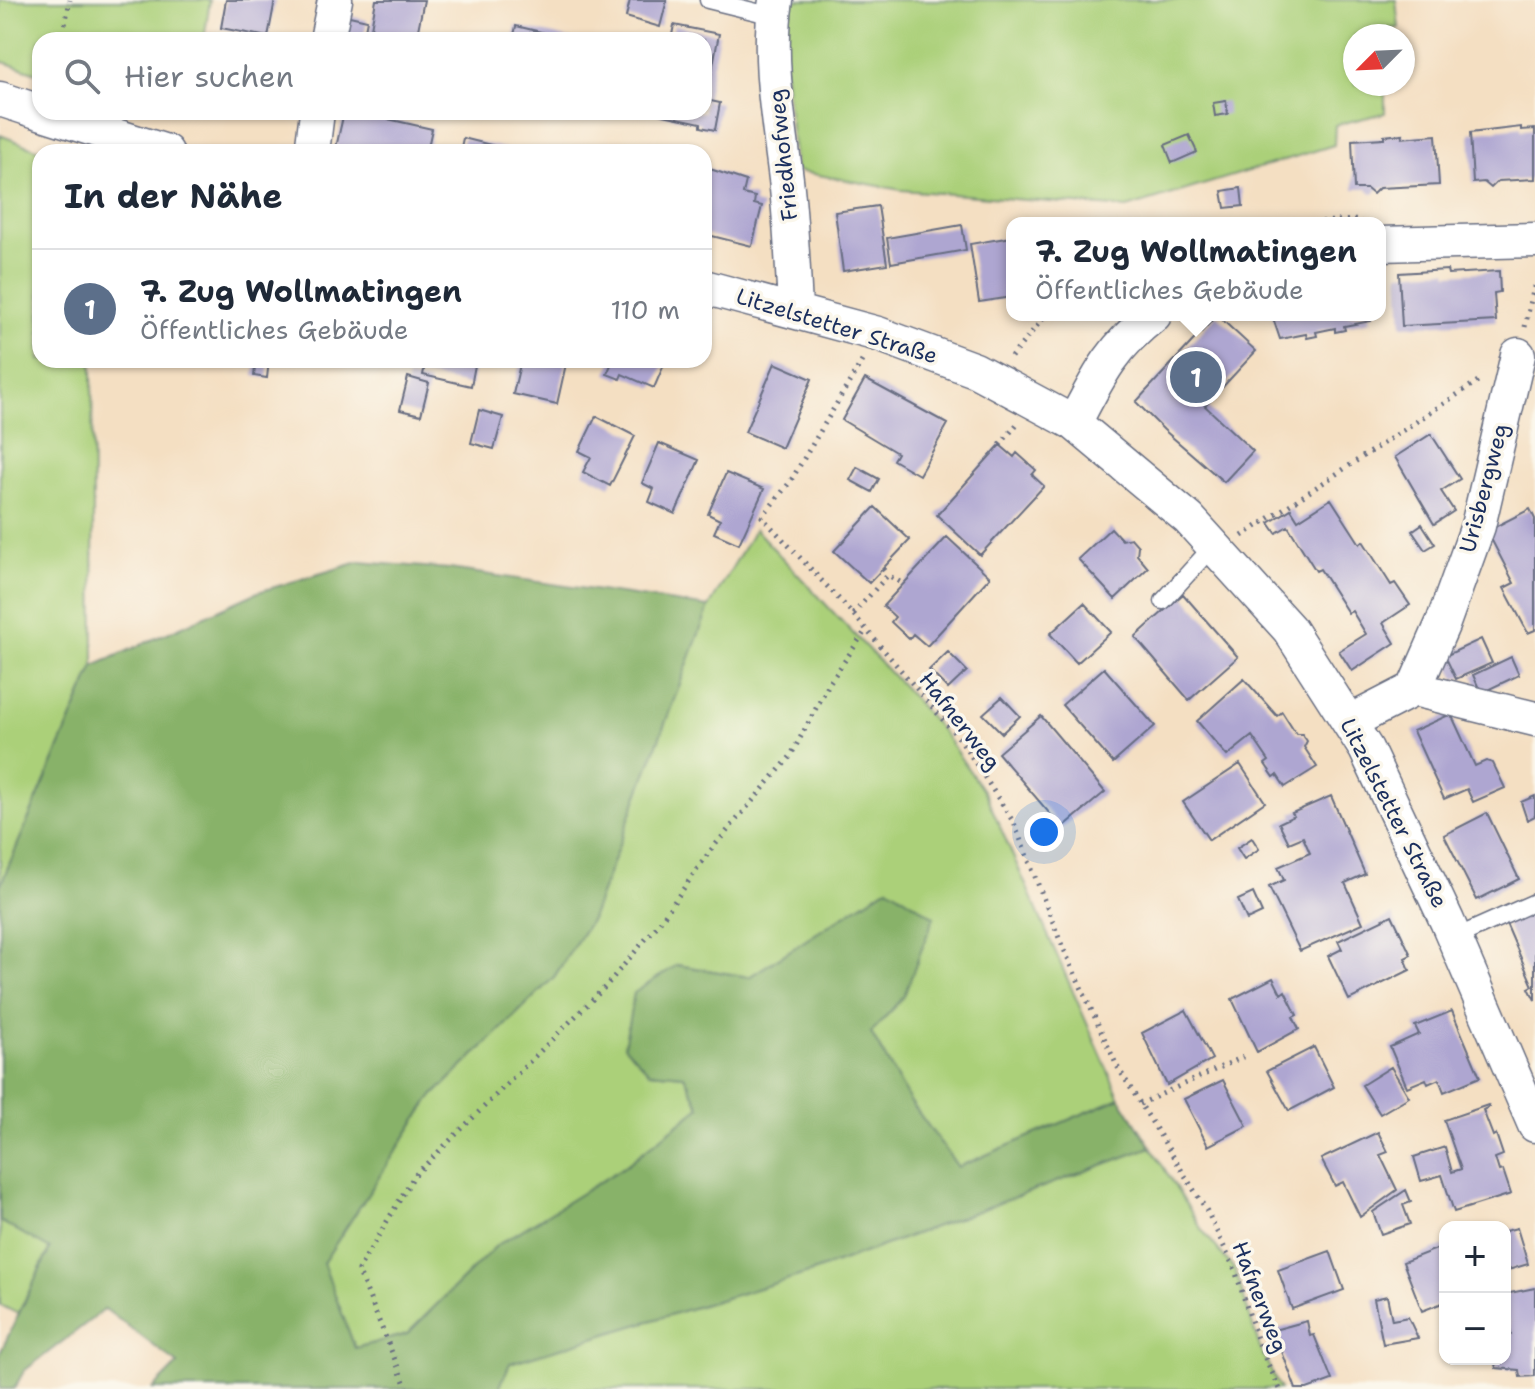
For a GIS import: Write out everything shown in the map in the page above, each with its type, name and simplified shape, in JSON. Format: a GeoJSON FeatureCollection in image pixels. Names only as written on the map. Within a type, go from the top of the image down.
{"type":"FeatureCollection","features":[{"type":"Feature","properties":{"kind":"street"},"geometry":{"type":"LineString","coordinates":[[329,32],[335,0]]}},
{"type":"Feature","properties":{"kind":"street","name":"Friedhofweg"},"geometry":{"type":"LineString","coordinates":[[774,8],[775,94],[791,227],[795,310]]}},
{"type":"Feature","properties":{"kind":"street"},"geometry":{"type":"LineString","coordinates":[[0,99],[32,109]]}},
{"type":"Feature","properties":{"kind":"street"},"geometry":{"type":"LineString","coordinates":[[65,120],[141,144]]}},
{"type":"Feature","properties":{"kind":"street"},"geometry":{"type":"LineString","coordinates":[[313,144],[316,120]]}},
{"type":"Feature","properties":{"kind":"street"},"geometry":{"type":"LineString","coordinates":[[1386,244],[1535,240]]}},
{"type":"Feature","properties":{"kind":"street","name":"Litzelstetter Straße"},"geometry":{"type":"LineString","coordinates":[[712,289],[878,334],[975,370],[1074,423],[1189,519],[1289,629],[1350,722],[1393,804],[1535,1125]]}},
{"type":"Feature","properties":{"kind":"street"},"geometry":{"type":"LineString","coordinates":[[1074,423],[1103,367],[1146,321]]}},
{"type":"Feature","properties":{"kind":"street","name":"Urisbergweg"},"geometry":{"type":"LineString","coordinates":[[1414,689],[1443,623],[1478,526],[1518,355]]}},
{"type":"Feature","properties":{"kind":"street"},"geometry":{"type":"LineString","coordinates":[[1350,722],[1414,689],[1535,719]]}},
{"type":"Feature","properties":{"kind":"lane"},"geometry":{"type":"LineString","coordinates":[[708,0],[774,8]]}},
{"type":"Feature","properties":{"kind":"lane"},"geometry":{"type":"LineString","coordinates":[[1163,601],[1216,548]]}},
{"type":"Feature","properties":{"kind":"lane"},"geometry":{"type":"LineString","coordinates":[[1454,938],[1535,902]]}},
{"type":"Feature","properties":{"kind":"path"},"geometry":{"type":"LineString","coordinates":[[64,32],[70,0]]}},
{"type":"Feature","properties":{"kind":"path"},"geometry":{"type":"LineString","coordinates":[[1216,548],[1518,355],[1535,282]]}},
{"type":"Feature","properties":{"kind":"path"},"geometry":{"type":"LineString","coordinates":[[993,380],[1041,321]]}},
{"type":"Feature","properties":{"kind":"path","name":"Hafnerweg"},"geometry":{"type":"LineString","coordinates":[[878,334],[790,482],[762,517],[853,614],[962,742],[1014,823],[1086,1000],[1117,1066],[1207,1211],[1235,1270],[1260,1348],[1280,1389]]}},
{"type":"Feature","properties":{"kind":"path"},"geometry":{"type":"LineString","coordinates":[[883,569],[903,584]]}},
{"type":"Feature","properties":{"kind":"path"},"geometry":{"type":"LineString","coordinates":[[853,614],[888,575]]}},
{"type":"Feature","properties":{"kind":"path"},"geometry":{"type":"LineString","coordinates":[[407,1389],[358,1270],[414,1176],[605,987],[657,926],[710,851],[790,757],[830,682],[866,630]]}},
{"type":"Feature","properties":{"kind":"path"},"geometry":{"type":"LineString","coordinates":[[1140,1104],[1243,1057]]}},
{"type":"Feature","properties":{"kind":"green space"},"geometry":{"type":"Polygon","coordinates":[[[0,0],[210,0],[205,32],[32,32],[32,71],[0,61],[0,0]]]}},
{"type":"Feature","properties":{"kind":"green space"},"geometry":{"type":"Polygon","coordinates":[[[776,0],[1396,0],[1399,24],[1343,24],[1343,96],[1385,96],[1385,113],[1335,125],[1334,145],[1127,208],[901,190],[796,171],[776,0]]]}},
{"type":"Feature","properties":{"kind":"green space"},"geometry":{"type":"Polygon","coordinates":[[[0,135],[32,147],[32,368],[92,368],[94,666],[0,886],[0,135]]]}},
{"type":"Feature","properties":{"kind":"green space"},"geometry":{"type":"Polygon","coordinates":[[[755,529],[910,694],[945,735],[986,795],[1120,1098],[958,1167],[910,1101],[871,1033],[904,996],[888,887],[749,977],[677,965],[649,1072],[684,1075],[700,1107],[624,1167],[496,1246],[407,1334],[355,1348],[323,1263],[430,1099],[554,977],[591,919],[709,607],[755,529]]]}},
{"type":"Feature","properties":{"kind":"green space"},"geometry":{"type":"Polygon","coordinates":[[[359,562],[450,569],[709,607],[591,919],[554,977],[430,1099],[323,1263],[355,1348],[407,1334],[496,1246],[624,1167],[700,1107],[684,1075],[649,1072],[624,1046],[634,993],[677,965],[749,977],[888,887],[934,917],[904,996],[871,1033],[910,1101],[958,1167],[1120,1098],[1151,1147],[812,1272],[510,1363],[499,1389],[153,1389],[178,1364],[105,1309],[24,1371],[14,1389],[0,1389],[0,1353],[50,1249],[0,1221],[0,886],[94,666],[258,592],[359,562]]]}},
{"type":"Feature","properties":{"kind":"green space"},"geometry":{"type":"Polygon","coordinates":[[[1151,1147],[1202,1230],[1235,1270],[1260,1348],[1280,1389],[499,1389],[509,1363],[812,1272],[1151,1147]]]}},
{"type":"Feature","properties":{"kind":"green space"},"geometry":{"type":"Polygon","coordinates":[[[0,1221],[50,1248],[18,1314],[0,1305],[0,1221]]]}},
{"type":"Feature","properties":{"kind":"building"},"geometry":{"type":"Polygon","coordinates":[[[226,0],[275,0],[269,32],[221,28],[226,0]]]}},
{"type":"Feature","properties":{"kind":"building"},"geometry":{"type":"Polygon","coordinates":[[[376,0],[424,0],[418,32],[370,32],[376,0]]]}},
{"type":"Feature","properties":{"kind":"building"},"geometry":{"type":"Polygon","coordinates":[[[630,0],[667,0],[660,27],[626,17],[630,0]]]}},
{"type":"Feature","properties":{"kind":"building"},"geometry":{"type":"Polygon","coordinates":[[[341,14],[367,20],[365,32],[337,32],[341,14]]]}},
{"type":"Feature","properties":{"kind":"building"},"geometry":{"type":"Polygon","coordinates":[[[674,25],[709,32],[673,32],[674,25]]]}},
{"type":"Feature","properties":{"kind":"building"},"geometry":{"type":"Polygon","coordinates":[[[516,26],[541,32],[515,32],[516,26]]]}},
{"type":"Feature","properties":{"kind":"building"},"geometry":{"type":"Polygon","coordinates":[[[712,33],[719,34],[712,70],[712,33]]]}},
{"type":"Feature","properties":{"kind":"building"},"geometry":{"type":"Polygon","coordinates":[[[712,101],[720,103],[715,130],[701,127],[701,123],[687,120],[712,120],[712,101]]]}},
{"type":"Feature","properties":{"kind":"building"},"geometry":{"type":"Polygon","coordinates":[[[1226,101],[1228,114],[1215,116],[1213,103],[1226,101]]]}},
{"type":"Feature","properties":{"kind":"building"},"geometry":{"type":"Polygon","coordinates":[[[342,120],[392,120],[432,129],[429,144],[337,144],[342,120]]]}},
{"type":"Feature","properties":{"kind":"building"},"geometry":{"type":"Polygon","coordinates":[[[1521,127],[1521,130],[1535,129],[1535,179],[1498,181],[1491,188],[1484,182],[1473,183],[1470,133],[1521,127]]]}},
{"type":"Feature","properties":{"kind":"building"},"geometry":{"type":"Polygon","coordinates":[[[1403,134],[1402,138],[1436,135],[1439,185],[1379,188],[1373,194],[1367,189],[1354,189],[1352,140],[1403,134]]]}},
{"type":"Feature","properties":{"kind":"building"},"geometry":{"type":"Polygon","coordinates":[[[1189,135],[1197,152],[1172,163],[1165,145],[1189,135]]]}},
{"type":"Feature","properties":{"kind":"building"},"geometry":{"type":"Polygon","coordinates":[[[463,138],[487,144],[462,144],[463,138]]]}},
{"type":"Feature","properties":{"kind":"building"},"geometry":{"type":"Polygon","coordinates":[[[712,170],[746,181],[743,194],[755,197],[754,204],[762,206],[752,246],[712,236],[712,170]]]}},
{"type":"Feature","properties":{"kind":"building"},"geometry":{"type":"Polygon","coordinates":[[[1241,188],[1243,206],[1225,208],[1222,191],[1241,188]]]}},
{"type":"Feature","properties":{"kind":"building"},"geometry":{"type":"Polygon","coordinates":[[[878,206],[887,264],[843,271],[835,212],[878,206]]]}},
{"type":"Feature","properties":{"kind":"building"},"geometry":{"type":"Polygon","coordinates":[[[962,225],[966,250],[891,263],[887,238],[962,225]]]}},
{"type":"Feature","properties":{"kind":"building"},"geometry":{"type":"Polygon","coordinates":[[[1006,238],[1006,298],[979,302],[970,244],[1006,238]]]}},
{"type":"Feature","properties":{"kind":"building"},"geometry":{"type":"Polygon","coordinates":[[[1447,270],[1448,274],[1499,271],[1500,292],[1494,293],[1496,321],[1402,326],[1399,273],[1447,270]]]}},
{"type":"Feature","properties":{"kind":"building"},"geometry":{"type":"Polygon","coordinates":[[[1211,321],[1224,321],[1256,351],[1205,406],[1253,451],[1224,482],[1136,402],[1211,321]]]}},
{"type":"Feature","properties":{"kind":"building"},"geometry":{"type":"Polygon","coordinates":[[[1274,321],[1371,321],[1344,326],[1345,330],[1335,332],[1335,328],[1316,332],[1317,336],[1307,338],[1306,334],[1280,339],[1274,321]]]}},
{"type":"Feature","properties":{"kind":"building"},"geometry":{"type":"Polygon","coordinates":[[[775,363],[812,379],[782,448],[745,432],[775,363]]]}},
{"type":"Feature","properties":{"kind":"building"},"geometry":{"type":"Polygon","coordinates":[[[255,368],[268,368],[267,378],[254,376],[255,368]]]}},
{"type":"Feature","properties":{"kind":"building"},"geometry":{"type":"Polygon","coordinates":[[[424,368],[474,368],[471,386],[423,375],[424,368]]]}},
{"type":"Feature","properties":{"kind":"building"},"geometry":{"type":"Polygon","coordinates":[[[519,368],[565,368],[557,404],[513,394],[519,368]]]}},
{"type":"Feature","properties":{"kind":"building"},"geometry":{"type":"Polygon","coordinates":[[[610,368],[663,368],[654,388],[622,374],[620,379],[607,374],[610,368]]]}},
{"type":"Feature","properties":{"kind":"building"},"geometry":{"type":"Polygon","coordinates":[[[408,377],[429,383],[421,415],[400,410],[408,377]]]}},
{"type":"Feature","properties":{"kind":"building"},"geometry":{"type":"Polygon","coordinates":[[[865,379],[948,424],[919,475],[893,460],[897,453],[842,420],[865,379]]]}},
{"type":"Feature","properties":{"kind":"building"},"geometry":{"type":"Polygon","coordinates":[[[479,410],[503,417],[494,449],[471,443],[479,410]]]}},
{"type":"Feature","properties":{"kind":"building"},"geometry":{"type":"Polygon","coordinates":[[[596,416],[635,436],[610,486],[583,472],[591,457],[579,451],[596,416]]]}},
{"type":"Feature","properties":{"kind":"building"},"geometry":{"type":"Polygon","coordinates":[[[1431,434],[1460,479],[1441,491],[1454,511],[1434,524],[1395,457],[1431,434]]]}},
{"type":"Feature","properties":{"kind":"building"},"geometry":{"type":"Polygon","coordinates":[[[659,443],[699,460],[675,514],[649,502],[654,489],[642,483],[659,443]]]}},
{"type":"Feature","properties":{"kind":"building"},"geometry":{"type":"Polygon","coordinates":[[[1000,445],[1014,457],[1017,453],[1036,470],[1032,475],[1044,486],[980,555],[937,515],[1000,445]]]}},
{"type":"Feature","properties":{"kind":"building"},"geometry":{"type":"Polygon","coordinates":[[[857,467],[879,479],[872,492],[850,480],[857,467]]]}},
{"type":"Feature","properties":{"kind":"building"},"geometry":{"type":"Polygon","coordinates":[[[726,473],[764,489],[739,544],[714,533],[720,520],[708,514],[726,473]]]}},
{"type":"Feature","properties":{"kind":"building"},"geometry":{"type":"Polygon","coordinates":[[[1331,499],[1360,544],[1363,541],[1391,585],[1395,583],[1410,605],[1383,623],[1395,643],[1352,671],[1339,651],[1366,634],[1352,611],[1348,613],[1320,569],[1316,571],[1288,526],[1276,533],[1269,523],[1291,509],[1298,520],[1331,499]]]}},
{"type":"Feature","properties":{"kind":"building"},"geometry":{"type":"Polygon","coordinates":[[[875,507],[910,540],[869,583],[834,551],[875,507]]]}},
{"type":"Feature","properties":{"kind":"building"},"geometry":{"type":"Polygon","coordinates":[[[1530,509],[1535,519],[1535,630],[1528,633],[1504,588],[1514,583],[1487,531],[1530,509]]]}},
{"type":"Feature","properties":{"kind":"building"},"geometry":{"type":"Polygon","coordinates":[[[1422,524],[1435,544],[1425,550],[1412,531],[1422,524]]]}},
{"type":"Feature","properties":{"kind":"building"},"geometry":{"type":"Polygon","coordinates":[[[1111,528],[1122,540],[1131,538],[1138,546],[1137,555],[1148,568],[1115,599],[1078,559],[1111,528]]]}},
{"type":"Feature","properties":{"kind":"building"},"geometry":{"type":"Polygon","coordinates":[[[947,537],[990,577],[927,646],[913,634],[909,639],[891,622],[895,617],[883,606],[947,537]]]}},
{"type":"Feature","properties":{"kind":"building"},"geometry":{"type":"Polygon","coordinates":[[[1183,594],[1238,657],[1189,700],[1135,637],[1183,594]]]}},
{"type":"Feature","properties":{"kind":"building"},"geometry":{"type":"Polygon","coordinates":[[[1084,603],[1111,632],[1077,663],[1050,634],[1084,603]]]}},
{"type":"Feature","properties":{"kind":"building"},"geometry":{"type":"Polygon","coordinates":[[[1481,639],[1492,663],[1456,679],[1445,656],[1481,639]]]}},
{"type":"Feature","properties":{"kind":"building"},"geometry":{"type":"Polygon","coordinates":[[[948,652],[967,671],[948,689],[929,670],[948,652]]]}},
{"type":"Feature","properties":{"kind":"building"},"geometry":{"type":"Polygon","coordinates":[[[1511,657],[1519,675],[1481,693],[1473,675],[1511,657]]]}},
{"type":"Feature","properties":{"kind":"building"},"geometry":{"type":"Polygon","coordinates":[[[1104,668],[1155,726],[1113,763],[1062,705],[1104,668]]]}},
{"type":"Feature","properties":{"kind":"building"},"geometry":{"type":"Polygon","coordinates":[[[1244,679],[1277,716],[1282,712],[1296,734],[1302,734],[1307,741],[1304,747],[1317,767],[1285,787],[1265,764],[1269,761],[1252,736],[1227,756],[1197,721],[1244,679]]]}},
{"type":"Feature","properties":{"kind":"building"},"geometry":{"type":"Polygon","coordinates":[[[1002,697],[1020,716],[1002,733],[983,714],[1002,697]]]}},
{"type":"Feature","properties":{"kind":"building"},"geometry":{"type":"Polygon","coordinates":[[[1451,714],[1475,766],[1486,761],[1493,763],[1505,788],[1473,802],[1467,789],[1444,799],[1413,731],[1451,714]]]}},
{"type":"Feature","properties":{"kind":"building"},"geometry":{"type":"Polygon","coordinates":[[[1041,716],[1105,792],[1062,828],[998,753],[1041,716]]]}},
{"type":"Feature","properties":{"kind":"building"},"geometry":{"type":"Polygon","coordinates":[[[1240,764],[1265,802],[1209,840],[1183,802],[1240,764]]]}},
{"type":"Feature","properties":{"kind":"building"},"geometry":{"type":"Polygon","coordinates":[[[1331,796],[1365,874],[1345,883],[1363,923],[1300,951],[1269,887],[1284,880],[1278,867],[1310,853],[1303,837],[1289,843],[1279,823],[1294,816],[1292,813],[1331,796]]]}},
{"type":"Feature","properties":{"kind":"building"},"geometry":{"type":"Polygon","coordinates":[[[1535,796],[1535,816],[1527,820],[1521,802],[1535,796]]]}},
{"type":"Feature","properties":{"kind":"building"},"geometry":{"type":"Polygon","coordinates":[[[1487,813],[1519,879],[1477,900],[1444,835],[1487,813]]]}},
{"type":"Feature","properties":{"kind":"building"},"geometry":{"type":"Polygon","coordinates":[[[1252,838],[1259,849],[1244,859],[1237,848],[1252,838]]]}},
{"type":"Feature","properties":{"kind":"building"},"geometry":{"type":"Polygon","coordinates":[[[1253,893],[1262,913],[1247,920],[1238,900],[1253,893]]]}},
{"type":"Feature","properties":{"kind":"building"},"geometry":{"type":"Polygon","coordinates":[[[1535,908],[1535,1000],[1529,988],[1533,986],[1505,921],[1535,908]]]}},
{"type":"Feature","properties":{"kind":"building"},"geometry":{"type":"Polygon","coordinates":[[[1392,915],[1411,955],[1405,958],[1410,970],[1349,1000],[1328,956],[1342,949],[1338,941],[1392,915]]]}},
{"type":"Feature","properties":{"kind":"building"},"geometry":{"type":"Polygon","coordinates":[[[1273,978],[1281,994],[1285,991],[1297,1015],[1293,1017],[1299,1029],[1257,1052],[1232,999],[1273,978]]]}},
{"type":"Feature","properties":{"kind":"building"},"geometry":{"type":"Polygon","coordinates":[[[1186,1010],[1212,1059],[1167,1085],[1142,1033],[1186,1010]]]}},
{"type":"Feature","properties":{"kind":"building"},"geometry":{"type":"Polygon","coordinates":[[[1452,1011],[1480,1077],[1444,1092],[1439,1079],[1428,1084],[1426,1079],[1407,1087],[1390,1047],[1419,1034],[1415,1026],[1452,1011]]]}},
{"type":"Feature","properties":{"kind":"building"},"geometry":{"type":"Polygon","coordinates":[[[1314,1047],[1334,1087],[1289,1111],[1267,1071],[1314,1047]]]}},
{"type":"Feature","properties":{"kind":"building"},"geometry":{"type":"Polygon","coordinates":[[[1391,1067],[1409,1097],[1380,1114],[1362,1085],[1391,1067]]]}},
{"type":"Feature","properties":{"kind":"building"},"geometry":{"type":"Polygon","coordinates":[[[1223,1080],[1247,1126],[1208,1146],[1184,1099],[1223,1080]]]}},
{"type":"Feature","properties":{"kind":"building"},"geometry":{"type":"Polygon","coordinates":[[[1488,1105],[1483,1110],[1503,1155],[1495,1158],[1499,1171],[1503,1170],[1511,1194],[1454,1212],[1442,1175],[1421,1181],[1414,1157],[1445,1147],[1452,1172],[1461,1169],[1444,1120],[1488,1105]]]}},
{"type":"Feature","properties":{"kind":"building"},"geometry":{"type":"Polygon","coordinates":[[[1378,1132],[1388,1152],[1380,1155],[1397,1190],[1360,1217],[1343,1182],[1335,1186],[1321,1159],[1378,1132]]]}},
{"type":"Feature","properties":{"kind":"building"},"geometry":{"type":"Polygon","coordinates":[[[1406,1190],[1411,1202],[1403,1205],[1410,1224],[1381,1234],[1373,1212],[1406,1190]]]}},
{"type":"Feature","properties":{"kind":"building"},"geometry":{"type":"Polygon","coordinates":[[[1517,1228],[1528,1264],[1511,1269],[1511,1230],[1517,1228]]]}},
{"type":"Feature","properties":{"kind":"building"},"geometry":{"type":"Polygon","coordinates":[[[1439,1248],[1439,1304],[1422,1311],[1403,1262],[1439,1248]]]}},
{"type":"Feature","properties":{"kind":"building"},"geometry":{"type":"Polygon","coordinates":[[[1330,1251],[1344,1290],[1292,1309],[1278,1270],[1330,1251]]]}},
{"type":"Feature","properties":{"kind":"building"},"geometry":{"type":"Polygon","coordinates":[[[1535,1288],[1535,1376],[1520,1377],[1519,1370],[1496,1368],[1495,1365],[1511,1365],[1511,1293],[1535,1288]]]}},
{"type":"Feature","properties":{"kind":"building"},"geometry":{"type":"Polygon","coordinates":[[[1387,1296],[1392,1320],[1408,1317],[1418,1338],[1383,1344],[1374,1299],[1387,1296]]]}},
{"type":"Feature","properties":{"kind":"building"},"geometry":{"type":"Polygon","coordinates":[[[1307,1321],[1310,1336],[1314,1335],[1332,1380],[1307,1389],[1296,1389],[1274,1330],[1307,1321]]]}},
{"type":"Feature","properties":{"kind":"place","name":"7. Zug Wollmatingen"},"geometry":{"type":"Point","coordinates":[1196,377]}}]}
